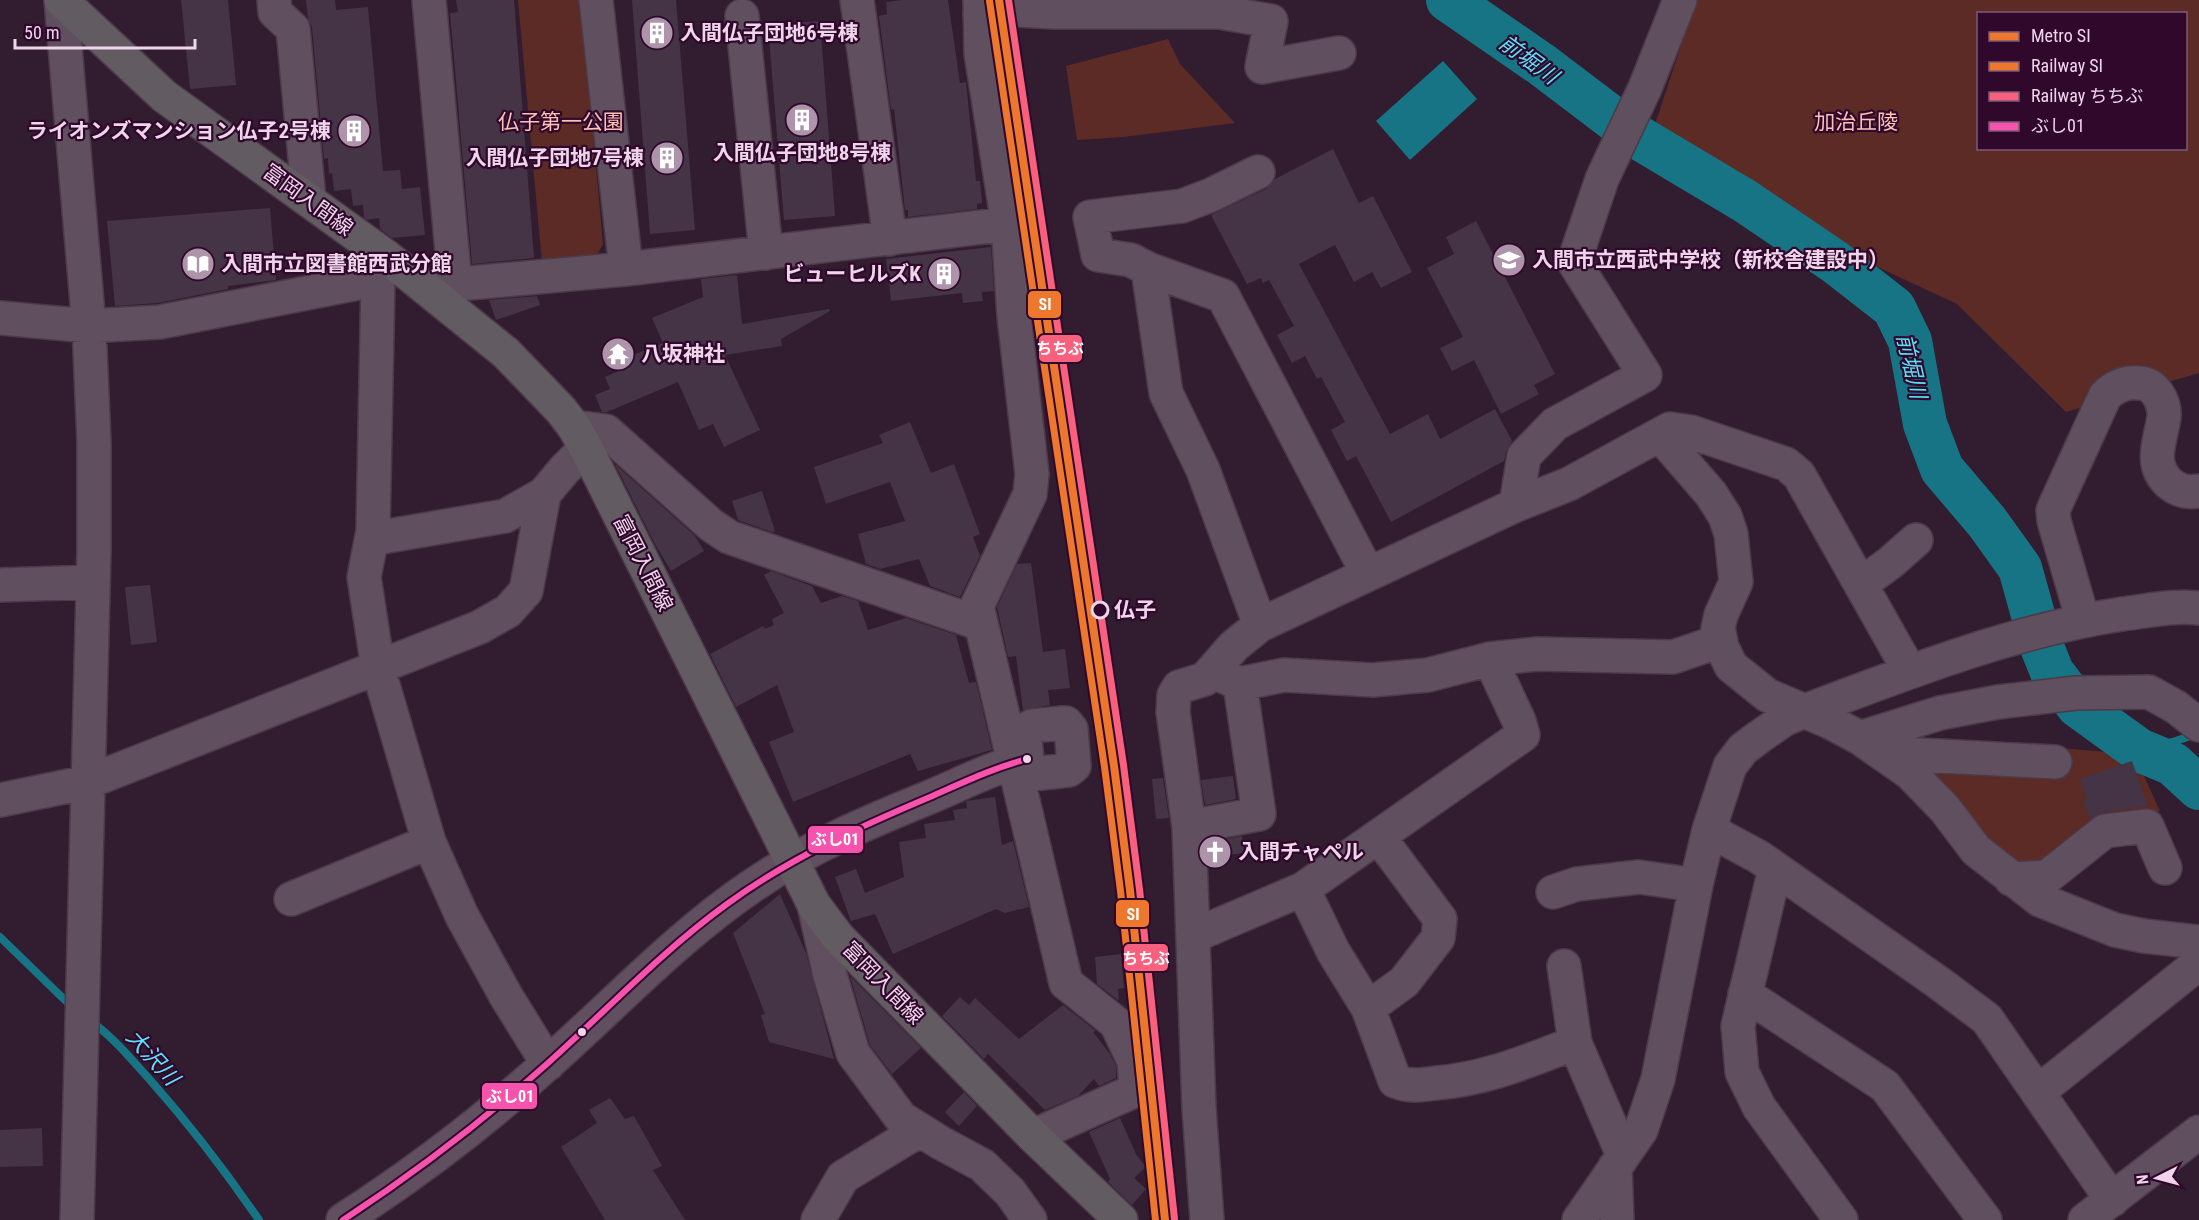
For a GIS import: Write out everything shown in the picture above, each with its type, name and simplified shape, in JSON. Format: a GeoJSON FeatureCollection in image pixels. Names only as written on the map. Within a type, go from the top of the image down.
{"type":"FeatureCollection","features":[{"type":"Feature","properties":{"kind":"main road","name":"富岡入間線"},"geometry":{"type":"LineString","coordinates":[[61,0],[164,96],[309,200],[383,268],[440,286],[561,410],[580,438],[814,905],[838,938],[1033,1136],[1121,1220]]}},
{"type":"Feature","properties":{"kind":"street"},"geometry":{"type":"LineString","coordinates":[[61,0],[89,326],[94,443],[93,582],[77,1220]]}},
{"type":"Feature","properties":{"kind":"street"},"geometry":{"type":"LineString","coordinates":[[274,0],[275,12],[293,28],[309,200]]}},
{"type":"Feature","properties":{"kind":"street"},"geometry":{"type":"LineString","coordinates":[[429,0],[440,286],[626,269],[1008,224]]}},
{"type":"Feature","properties":{"kind":"street"},"geometry":{"type":"LineString","coordinates":[[596,0],[626,269]]}},
{"type":"Feature","properties":{"kind":"street"},"geometry":{"type":"LineString","coordinates":[[857,0],[890,239]]}},
{"type":"Feature","properties":{"kind":"street"},"geometry":{"type":"LineString","coordinates":[[1516,504],[1524,456],[1555,424],[1645,375],[1574,262],[1602,179],[1645,88],[1680,0]]}},
{"type":"Feature","properties":{"kind":"street"},"geometry":{"type":"LineString","coordinates":[[1033,1136],[1136,1090],[1134,1061],[1116,1023],[1066,983],[1020,761],[977,606],[1030,494],[1032,474],[1014,316],[1008,224],[981,53],[980,7],[1015,10],[1043,5],[1219,12],[1271,21],[1263,67],[1339,53]]}},
{"type":"Feature","properties":{"kind":"street"},"geometry":{"type":"LineString","coordinates":[[742,16],[766,253]]}},
{"type":"Feature","properties":{"kind":"street"},"geometry":{"type":"LineString","coordinates":[[1258,172],[1211,195],[1182,206],[1090,217],[1098,255],[1131,260],[1148,269],[1223,296],[1368,574]]}},
{"type":"Feature","properties":{"kind":"street"},"geometry":{"type":"LineString","coordinates":[[0,318],[89,326],[160,322],[383,268],[373,531],[364,577],[378,668],[429,842],[462,916],[506,996],[548,1064]]}},
{"type":"Feature","properties":{"kind":"street"},"geometry":{"type":"LineString","coordinates":[[1148,269],[1166,393],[1203,470],[1260,625]]}},
{"type":"Feature","properties":{"kind":"street"},"geometry":{"type":"LineString","coordinates":[[2079,621],[2054,521],[2054,510],[2106,396],[2112,389],[2119,385],[2140,382],[2149,385],[2157,393],[2164,415],[2156,456],[2158,466],[2167,481],[2178,489],[2185,492],[2199,491]]}},
{"type":"Feature","properties":{"kind":"street"},"geometry":{"type":"LineString","coordinates":[[1189,826],[1259,814],[1226,677],[1234,646],[1260,625],[1516,504],[1569,484],[1670,429],[1691,432],[1786,464],[1799,476],[1910,672]]}},
{"type":"Feature","properties":{"kind":"street"},"geometry":{"type":"LineString","coordinates":[[373,531],[382,537],[505,516],[544,495],[564,470],[580,438],[606,430],[711,525],[729,537],[981,624]]}},
{"type":"Feature","properties":{"kind":"street"},"geometry":{"type":"LineString","coordinates":[[1660,435],[1711,494],[1725,516],[1731,534],[1736,582],[1721,615],[1718,628],[1720,641],[1731,666],[1767,695],[1802,712],[1830,722],[1872,746],[1910,773],[1945,809],[1976,850],[2040,900],[2115,930],[2199,942]]}},
{"type":"Feature","properties":{"kind":"street"},"geometry":{"type":"LineString","coordinates":[[0,800],[88,782],[480,627],[508,611],[526,591],[544,495]]}},
{"type":"Feature","properties":{"kind":"street"},"geometry":{"type":"LineString","coordinates":[[1861,584],[1916,540]]}},
{"type":"Feature","properties":{"kind":"street"},"geometry":{"type":"LineString","coordinates":[[0,585],[93,582]]}},
{"type":"Feature","properties":{"kind":"street"},"geometry":{"type":"LineString","coordinates":[[1579,1220],[1641,1130],[1659,1079],[1696,885],[1709,830],[1730,766],[1743,749],[1785,719],[1910,672],[1995,644],[2079,621],[2178,607],[2199,608]]}},
{"type":"Feature","properties":{"kind":"street"},"geometry":{"type":"LineString","coordinates":[[1208,1220],[1199,1108],[1189,826],[1173,712],[1174,695],[1179,687],[1205,679],[1226,677],[1284,675],[1373,680],[1397,679],[1428,675],[1490,659],[1537,654],[1672,657],[1720,641]]}},
{"type":"Feature","properties":{"kind":"street"},"geometry":{"type":"LineString","coordinates":[[1193,936],[1303,889],[1523,735],[1519,721],[1490,659]]}},
{"type":"Feature","properties":{"kind":"street"},"geometry":{"type":"LineString","coordinates":[[1872,746],[1940,713],[1998,702],[2067,694],[2149,693],[2176,707],[2198,724]]}},
{"type":"Feature","properties":{"kind":"street"},"geometry":{"type":"LineString","coordinates":[[1872,746],[2055,762]]}},
{"type":"Feature","properties":{"kind":"street"},"geometry":{"type":"LineString","coordinates":[[343,1220],[465,1135],[548,1064],[709,918],[751,886],[792,860],[837,837],[896,810],[1020,761]]}},
{"type":"Feature","properties":{"kind":"street"},"geometry":{"type":"LineString","coordinates":[[2011,879],[2047,877],[2104,831],[2147,826],[2165,868]]}},
{"type":"Feature","properties":{"kind":"street"},"geometry":{"type":"LineString","coordinates":[[1709,830],[1759,857],[1939,983],[1986,1019],[2112,1200]]}},
{"type":"Feature","properties":{"kind":"street"},"geometry":{"type":"LineString","coordinates":[[1368,1008],[1404,982],[1438,938],[1440,919],[1379,837]]}},
{"type":"Feature","properties":{"kind":"street"},"geometry":{"type":"LineString","coordinates":[[291,898],[429,842]]}},
{"type":"Feature","properties":{"kind":"street"},"geometry":{"type":"LineString","coordinates":[[1775,869],[1737,1026],[1742,1072],[1759,1107],[1841,1220]]}},
{"type":"Feature","properties":{"kind":"street"},"geometry":{"type":"LineString","coordinates":[[1553,892],[1577,884],[1638,877],[1696,885]]}},
{"type":"Feature","properties":{"kind":"street"},"geometry":{"type":"LineString","coordinates":[[1303,889],[1333,951],[1368,1008],[1395,1081],[1406,1086],[1464,1081],[1499,1072],[1575,1043]]}},
{"type":"Feature","properties":{"kind":"street"},"geometry":{"type":"LineString","coordinates":[[814,905],[830,975],[853,1053],[901,1118],[982,1166],[1010,1192],[1030,1220]]}},
{"type":"Feature","properties":{"kind":"street"},"geometry":{"type":"LineString","coordinates":[[2038,1092],[2199,963]]}},
{"type":"Feature","properties":{"kind":"street"},"geometry":{"type":"LineString","coordinates":[[1564,966],[1575,1043],[1619,1161],[1617,1220]]}},
{"type":"Feature","properties":{"kind":"street"},"geometry":{"type":"LineString","coordinates":[[1745,994],[1885,1086],[1985,1220]]}},
{"type":"Feature","properties":{"kind":"street"},"geometry":{"type":"LineString","coordinates":[[818,1220],[843,1177],[920,1130]]}},
{"type":"Feature","properties":{"kind":"street"},"geometry":{"type":"LineString","coordinates":[[2085,1220],[2199,1132]]}},
{"type":"Feature","properties":{"kind":"green space","name":"仏子第一公園"},"geometry":{"type":"Polygon","coordinates":[[[518,0],[581,0],[603,244],[595,258],[542,263],[518,0]]]}},
{"type":"Feature","properties":{"kind":"green space","name":"加治丘陵"},"geometry":{"type":"Polygon","coordinates":[[[1696,0],[2199,0],[2199,373],[2066,412],[1957,304],[1644,158],[1696,0]]]}},
{"type":"Feature","properties":{"kind":"green space"},"geometry":{"type":"Polygon","coordinates":[[[1168,39],[1180,64],[1235,123],[1123,137],[1077,140],[1066,66],[1168,39]]]}},
{"type":"Feature","properties":{"kind":"green space"},"geometry":{"type":"Polygon","coordinates":[[[1914,737],[2134,754],[2160,811],[2096,830],[2028,873],[1978,834],[1915,761],[1914,737]]]}},
{"type":"Feature","properties":{"kind":"water"},"geometry":{"type":"Polygon","coordinates":[[[1443,61],[1477,99],[1410,160],[1376,121],[1443,61]]]}},
{"type":"Feature","properties":{"kind":"building"},"geometry":{"type":"Polygon","coordinates":[[[181,0],[228,0],[236,85],[190,89],[181,0]]]}},
{"type":"Feature","properties":{"kind":"building","name":"ライオンズマンション仏子2号棟"},"geometry":{"type":"Polygon","coordinates":[[[306,0],[335,0],[336,10],[368,7],[383,171],[400,170],[402,189],[420,187],[425,235],[392,238],[380,229],[379,218],[367,220],[364,218],[363,205],[353,206],[351,189],[334,191],[332,173],[329,174],[328,158],[324,159],[312,27],[308,19],[306,0]]]}},
{"type":"Feature","properties":{"kind":"building"},"geometry":{"type":"Polygon","coordinates":[[[456,0],[514,0],[534,258],[472,264],[450,13],[458,12],[456,0]]]}},
{"type":"Feature","properties":{"kind":"building","name":"入間仏子団地7号棟"},"geometry":{"type":"Polygon","coordinates":[[[632,0],[676,0],[695,230],[650,234],[632,0]]]}},
{"type":"Feature","properties":{"kind":"building"},"geometry":{"type":"Polygon","coordinates":[[[948,0],[960,83],[966,82],[976,181],[980,181],[982,203],[977,204],[977,209],[908,217],[908,210],[905,210],[894,109],[891,110],[879,16],[887,14],[886,2],[948,0]]]}},
{"type":"Feature","properties":{"kind":"building","name":"入間仏子団地8号棟"},"geometry":{"type":"Polygon","coordinates":[[[820,21],[835,216],[784,220],[768,25],[820,21]]]}},
{"type":"Feature","properties":{"kind":"building"},"geometry":{"type":"Polygon","coordinates":[[[1333,149],[1359,203],[1373,196],[1412,272],[1381,288],[1372,272],[1354,282],[1335,245],[1299,264],[1390,434],[1428,414],[1440,439],[1495,409],[1512,441],[1504,461],[1391,522],[1356,456],[1347,461],[1331,430],[1345,422],[1321,377],[1317,379],[1305,356],[1292,363],[1277,335],[1294,326],[1269,280],[1263,283],[1261,278],[1247,284],[1211,215],[1266,189],[1275,179],[1333,149]]]}},
{"type":"Feature","properties":{"kind":"building"},"geometry":{"type":"Polygon","coordinates":[[[270,208],[276,280],[228,286],[228,289],[158,303],[115,306],[107,221],[270,208]]]}},
{"type":"Feature","properties":{"kind":"building"},"geometry":{"type":"Polygon","coordinates":[[[1476,221],[1555,374],[1534,385],[1539,394],[1501,414],[1474,360],[1452,371],[1440,348],[1463,337],[1427,268],[1454,254],[1446,237],[1476,221]]]}},
{"type":"Feature","properties":{"kind":"building","name":"ビューヒルズK"},"geometry":{"type":"Polygon","coordinates":[[[991,247],[994,291],[982,292],[983,301],[963,303],[962,293],[891,301],[886,259],[991,247]]]}},
{"type":"Feature","properties":{"kind":"building"},"geometry":{"type":"Polygon","coordinates":[[[737,275],[742,324],[829,309],[830,311],[781,339],[782,346],[725,355],[760,430],[724,447],[713,424],[699,430],[678,382],[607,412],[602,412],[595,395],[610,389],[605,377],[626,368],[623,359],[663,343],[652,318],[703,297],[701,279],[737,275]]]}},
{"type":"Feature","properties":{"kind":"building"},"geometry":{"type":"Polygon","coordinates":[[[537,296],[540,305],[496,320],[489,300],[537,296]]]}},
{"type":"Feature","properties":{"kind":"building"},"geometry":{"type":"Polygon","coordinates":[[[910,422],[931,473],[954,464],[980,534],[973,537],[980,556],[960,597],[930,586],[919,559],[880,569],[866,564],[858,534],[905,521],[890,482],[826,504],[814,467],[883,443],[879,435],[910,422]]]}},
{"type":"Feature","properties":{"kind":"building"},"geometry":{"type":"Polygon","coordinates":[[[615,464],[695,536],[704,551],[671,571],[615,464]]]}},
{"type":"Feature","properties":{"kind":"building"},"geometry":{"type":"Polygon","coordinates":[[[762,491],[775,531],[772,532],[738,520],[732,501],[762,491]]]}},
{"type":"Feature","properties":{"kind":"building"},"geometry":{"type":"Polygon","coordinates":[[[1031,563],[1043,652],[1065,649],[1070,688],[1048,690],[1050,705],[1023,710],[1016,656],[1008,657],[997,607],[1017,564],[1031,563]]]}},
{"type":"Feature","properties":{"kind":"building"},"geometry":{"type":"Polygon","coordinates":[[[771,571],[812,586],[821,603],[842,596],[858,601],[868,630],[906,618],[956,635],[969,683],[976,682],[992,750],[918,771],[910,754],[793,802],[769,742],[794,732],[777,685],[736,707],[710,654],[763,626],[765,629],[774,625],[772,619],[784,613],[764,575],[771,571]]]}},
{"type":"Feature","properties":{"kind":"building"},"geometry":{"type":"Polygon","coordinates":[[[150,585],[157,642],[131,645],[125,587],[150,585]]]}},
{"type":"Feature","properties":{"kind":"building"},"geometry":{"type":"Polygon","coordinates":[[[2132,761],[2148,806],[2103,812],[2090,819],[2083,799],[2087,798],[2080,779],[2132,761]]]}},
{"type":"Feature","properties":{"kind":"building"},"geometry":{"type":"Polygon","coordinates":[[[1233,776],[1236,799],[1205,805],[1201,780],[1233,776]]]}},
{"type":"Feature","properties":{"kind":"building"},"geometry":{"type":"Polygon","coordinates":[[[1163,778],[1169,818],[1156,819],[1152,779],[1163,778]]]}},
{"type":"Feature","properties":{"kind":"building"},"geometry":{"type":"Polygon","coordinates":[[[995,797],[1002,845],[1013,841],[1029,907],[1005,913],[996,909],[893,954],[875,914],[851,921],[835,877],[856,869],[865,893],[904,877],[899,842],[926,838],[924,824],[955,820],[953,810],[967,808],[966,801],[995,797]]]}},
{"type":"Feature","properties":{"kind":"building"},"geometry":{"type":"Polygon","coordinates":[[[1242,836],[1244,853],[1209,857],[1208,842],[1242,836]]]}},
{"type":"Feature","properties":{"kind":"building"},"geometry":{"type":"Polygon","coordinates":[[[780,894],[806,953],[834,1059],[769,1042],[761,1015],[765,1014],[733,933],[780,894]]]}},
{"type":"Feature","properties":{"kind":"building"},"geometry":{"type":"Polygon","coordinates":[[[1121,954],[1124,988],[1118,989],[1119,1001],[1097,984],[1095,957],[1121,954]]]}},
{"type":"Feature","properties":{"kind":"building"},"geometry":{"type":"Polygon","coordinates":[[[850,976],[921,1048],[892,1074],[870,1045],[850,976]]]}},
{"type":"Feature","properties":{"kind":"building"},"geometry":{"type":"Polygon","coordinates":[[[960,997],[969,1005],[975,998],[1019,1039],[1063,1005],[1096,1031],[1093,1032],[1116,1066],[1116,1078],[1099,1086],[1094,1079],[1078,1096],[1045,1110],[988,1054],[984,1059],[942,1016],[960,997]]]}},
{"type":"Feature","properties":{"kind":"building"},"geometry":{"type":"Polygon","coordinates":[[[964,1092],[977,1106],[959,1126],[945,1112],[964,1092]]]}},
{"type":"Feature","properties":{"kind":"building"},"geometry":{"type":"Polygon","coordinates":[[[610,1098],[625,1119],[634,1116],[662,1166],[653,1170],[685,1220],[605,1220],[561,1147],[597,1123],[589,1110],[610,1098]]]}},
{"type":"Feature","properties":{"kind":"building"},"geometry":{"type":"Polygon","coordinates":[[[1120,1118],[1136,1154],[1146,1167],[1134,1178],[1146,1189],[1132,1205],[1108,1182],[1110,1179],[1089,1132],[1120,1118]]]}},
{"type":"Feature","properties":{"kind":"building"},"geometry":{"type":"Polygon","coordinates":[[[42,1128],[43,1166],[0,1167],[0,1130],[42,1128]]]}},
{"type":"Feature","properties":{"kind":"waterway","name":"前堀川"},"geometry":{"type":"LineString","coordinates":[[1448,0],[1541,64],[1636,136],[1745,201],[1835,262],[1894,308],[1910,341],[1925,424],[1942,469],[1987,522],[2020,568],[2042,647],[2052,672],[2078,706],[2139,750],[2173,764],[2199,788]]}},
{"type":"Feature","properties":{"kind":"waterway"},"geometry":{"type":"LineString","coordinates":[[2139,750],[2196,734]]}},
{"type":"Feature","properties":{"kind":"waterway","name":"大沢川"},"geometry":{"type":"LineString","coordinates":[[0,937],[73,1008]]}},
{"type":"Feature","properties":{"kind":"waterway","name":"大沢川"},"geometry":{"type":"LineString","coordinates":[[92,1022],[123,1050],[165,1098],[234,1184],[259,1220]]}},
{"type":"Feature","properties":{"kind":"metro line","name":"SI"},"geometry":{"type":"LineString","coordinates":[[999,0],[1114,766],[1130,890],[1165,1220]]}},
{"type":"Feature","properties":{"kind":"rail line","name":"ちちぶ"},"geometry":{"type":"LineString","coordinates":[[1008,0],[1123,765],[1139,889],[1174,1219]]}},
{"type":"Feature","properties":{"kind":"rail line","name":"SI"},"geometry":{"type":"LineString","coordinates":[[990,1],[1105,767],[1121,891],[1156,1220]]}},
{"type":"Feature","properties":{"kind":"transit line","name":"ぶし01"},"geometry":{"type":"LineString","coordinates":[[343,1220],[474,1126],[548,1063],[680,941],[751,887],[851,832],[978,776],[1027,759]]}},
{"type":"Feature","properties":{"kind":"place","name":"入間仏子団地6号棟"},"geometry":{"type":"Point","coordinates":[657,33]}},
{"type":"Feature","properties":{"kind":"place","name":"入間仏子団地8号棟"},"geometry":{"type":"Point","coordinates":[802,120]}},
{"type":"Feature","properties":{"kind":"place","name":"ライオンズマンション仏子2号棟"},"geometry":{"type":"Point","coordinates":[354,131]}},
{"type":"Feature","properties":{"kind":"place","name":"入間仏子団地7号棟"},"geometry":{"type":"Point","coordinates":[667,158]}},
{"type":"Feature","properties":{"kind":"place","name":"入間市立西武中学校（新校舎建設中）"},"geometry":{"type":"Point","coordinates":[1509,260]}},
{"type":"Feature","properties":{"kind":"place","name":"入間市立図書館西武分館"},"geometry":{"type":"Point","coordinates":[198,264]}},
{"type":"Feature","properties":{"kind":"place","name":"ビューヒルズK"},"geometry":{"type":"Point","coordinates":[944,274]}},
{"type":"Feature","properties":{"kind":"place","name":"八坂神社"},"geometry":{"type":"Point","coordinates":[618,354]}},
{"type":"Feature","properties":{"kind":"place","name":"仏子"},"geometry":{"type":"Point","coordinates":[1100,610]}},
{"type":"Feature","properties":{"kind":"place","name":"入間チャペル"},"geometry":{"type":"Point","coordinates":[1215,852]}}]}
